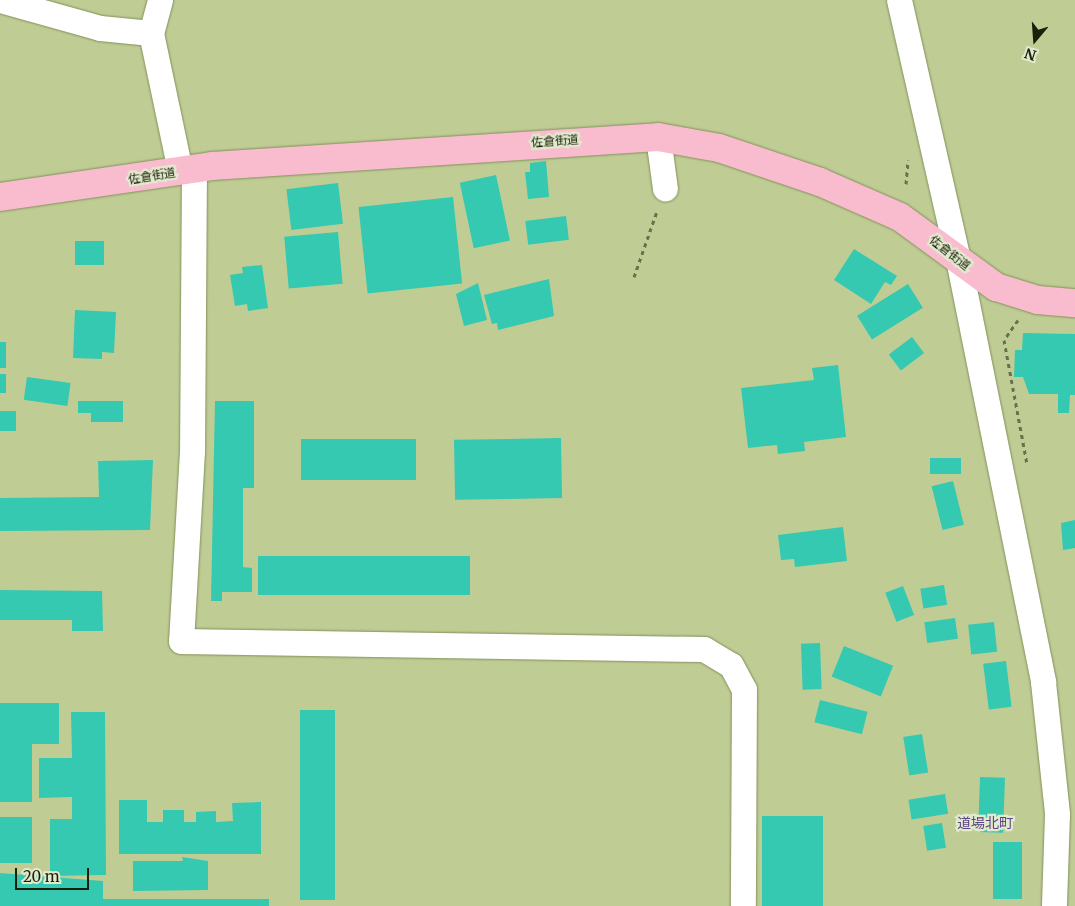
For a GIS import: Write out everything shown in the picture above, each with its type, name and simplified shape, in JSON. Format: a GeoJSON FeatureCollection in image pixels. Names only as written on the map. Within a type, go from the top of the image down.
{"type":"FeatureCollection","features":[{"type":"Feature","properties":{"kind":"highway","name":"佐倉街道"},"geometry":{"type":"LineString","coordinates":[[0,197],[187,170],[658,137],[719,148],[848,193],[900,218],[958,259],[1013,293],[1075,303]]}},
{"type":"Feature","properties":{"kind":"street"},"geometry":{"type":"LineString","coordinates":[[0,0],[100,28],[151,33]]}},
{"type":"Feature","properties":{"kind":"street"},"geometry":{"type":"LineString","coordinates":[[160,0],[151,33],[187,170],[192,451],[182,641],[704,649],[731,665],[744,690],[743,906]]}},
{"type":"Feature","properties":{"kind":"street"},"geometry":{"type":"LineString","coordinates":[[898,0],[958,259],[1042,682],[1057,814],[1054,906]]}},
{"type":"Feature","properties":{"kind":"street"},"geometry":{"type":"LineString","coordinates":[[658,137],[665,189]]}},
{"type":"Feature","properties":{"kind":"path"},"geometry":{"type":"LineString","coordinates":[[634,277],[665,189]]}},
{"type":"Feature","properties":{"kind":"building"},"geometry":{"type":"Polygon","coordinates":[[[546,161],[549,197],[528,199],[525,172],[530,172],[530,163],[546,161]]]}},
{"type":"Feature","properties":{"kind":"building"},"geometry":{"type":"Polygon","coordinates":[[[496,175],[510,241],[474,248],[460,183],[496,175]]]}},
{"type":"Feature","properties":{"kind":"building"},"geometry":{"type":"Polygon","coordinates":[[[338,183],[343,224],[291,230],[286,189],[338,183]]]}},
{"type":"Feature","properties":{"kind":"building"},"geometry":{"type":"Polygon","coordinates":[[[453,197],[462,284],[368,293],[359,207],[453,197]]]}},
{"type":"Feature","properties":{"kind":"building"},"geometry":{"type":"Polygon","coordinates":[[[566,216],[569,240],[528,245],[525,221],[566,216]]]}},
{"type":"Feature","properties":{"kind":"building"},"geometry":{"type":"Polygon","coordinates":[[[338,232],[343,284],[289,289],[284,237],[338,232]]]}},
{"type":"Feature","properties":{"kind":"building"},"geometry":{"type":"Polygon","coordinates":[[[75,241],[104,241],[104,265],[75,265],[75,241]]]}},
{"type":"Feature","properties":{"kind":"building"},"geometry":{"type":"Polygon","coordinates":[[[854,249],[897,276],[891,285],[885,282],[871,304],[834,280],[854,249]]]}},
{"type":"Feature","properties":{"kind":"building"},"geometry":{"type":"Polygon","coordinates":[[[262,265],[268,308],[248,311],[247,304],[235,306],[230,275],[243,273],[242,267],[262,265]]]}},
{"type":"Feature","properties":{"kind":"building"},"geometry":{"type":"Polygon","coordinates":[[[549,279],[554,316],[498,330],[497,323],[492,324],[484,295],[549,279]]]}},
{"type":"Feature","properties":{"kind":"building"},"geometry":{"type":"Polygon","coordinates":[[[478,283],[487,320],[464,326],[456,294],[478,283]]]}},
{"type":"Feature","properties":{"kind":"building"},"geometry":{"type":"Polygon","coordinates":[[[908,284],[923,308],[872,340],[857,316],[908,284]]]}},
{"type":"Feature","properties":{"kind":"building"},"geometry":{"type":"Polygon","coordinates":[[[75,310],[116,312],[114,353],[102,352],[102,359],[73,358],[75,310]]]}},
{"type":"Feature","properties":{"kind":"building"},"geometry":{"type":"Polygon","coordinates":[[[1023,333],[1075,334],[1075,395],[1070,395],[1069,413],[1058,413],[1058,394],[1029,394],[1023,377],[1014,377],[1015,350],[1022,350],[1023,333]]]}},
{"type":"Feature","properties":{"kind":"building"},"geometry":{"type":"Polygon","coordinates":[[[912,337],[924,353],[901,370],[889,354],[912,337]]]}},
{"type":"Feature","properties":{"kind":"building"},"geometry":{"type":"Polygon","coordinates":[[[0,342],[6,342],[6,368],[0,368],[0,342]]]}},
{"type":"Feature","properties":{"kind":"building"},"geometry":{"type":"Polygon","coordinates":[[[838,365],[846,437],[804,442],[805,451],[778,454],[777,445],[748,448],[741,388],[814,380],[812,368],[838,365]]]}},
{"type":"Feature","properties":{"kind":"building"},"geometry":{"type":"Polygon","coordinates":[[[0,374],[6,374],[6,393],[0,393],[0,374]]]}},
{"type":"Feature","properties":{"kind":"building"},"geometry":{"type":"Polygon","coordinates":[[[27,377],[71,383],[67,406],[24,400],[27,377]]]}},
{"type":"Feature","properties":{"kind":"building"},"geometry":{"type":"Polygon","coordinates":[[[78,401],[123,401],[123,422],[91,422],[91,413],[78,413],[78,401]]]}},
{"type":"Feature","properties":{"kind":"building"},"geometry":{"type":"Polygon","coordinates":[[[215,401],[254,401],[254,488],[243,488],[243,567],[252,568],[252,592],[222,592],[222,601],[211,601],[215,401]]]}},
{"type":"Feature","properties":{"kind":"building"},"geometry":{"type":"Polygon","coordinates":[[[0,411],[16,411],[16,431],[0,431],[0,411]]]}},
{"type":"Feature","properties":{"kind":"building"},"geometry":{"type":"Polygon","coordinates":[[[561,438],[562,498],[455,500],[454,440],[561,438]]]}},
{"type":"Feature","properties":{"kind":"building"},"geometry":{"type":"Polygon","coordinates":[[[301,439],[416,439],[416,480],[301,480],[301,439]]]}},
{"type":"Feature","properties":{"kind":"building"},"geometry":{"type":"Polygon","coordinates":[[[930,458],[961,458],[961,474],[930,474],[930,458]]]}},
{"type":"Feature","properties":{"kind":"building"},"geometry":{"type":"Polygon","coordinates":[[[153,460],[150,530],[0,531],[0,498],[99,497],[98,461],[153,460]]]}},
{"type":"Feature","properties":{"kind":"building"},"geometry":{"type":"Polygon","coordinates":[[[953,481],[964,525],[943,530],[932,486],[953,481]]]}},
{"type":"Feature","properties":{"kind":"building"},"geometry":{"type":"Polygon","coordinates":[[[1075,520],[1075,548],[1063,550],[1061,523],[1075,520]]]}},
{"type":"Feature","properties":{"kind":"building"},"geometry":{"type":"Polygon","coordinates":[[[843,527],[847,561],[795,567],[794,559],[781,560],[778,535],[843,527]]]}},
{"type":"Feature","properties":{"kind":"building"},"geometry":{"type":"Polygon","coordinates":[[[258,556],[470,556],[470,595],[258,595],[258,556]]]}},
{"type":"Feature","properties":{"kind":"building"},"geometry":{"type":"Polygon","coordinates":[[[944,585],[947,605],[923,609],[920,589],[944,585]]]}},
{"type":"Feature","properties":{"kind":"building"},"geometry":{"type":"Polygon","coordinates":[[[903,586],[914,615],[896,622],[885,593],[903,586]]]}},
{"type":"Feature","properties":{"kind":"building"},"geometry":{"type":"Polygon","coordinates":[[[0,590],[102,591],[103,631],[72,631],[72,620],[0,620],[0,590]]]}},
{"type":"Feature","properties":{"kind":"building"},"geometry":{"type":"Polygon","coordinates":[[[955,618],[958,639],[927,643],[924,622],[955,618]]]}},
{"type":"Feature","properties":{"kind":"building"},"geometry":{"type":"Polygon","coordinates":[[[994,622],[997,652],[971,655],[968,625],[994,622]]]}},
{"type":"Feature","properties":{"kind":"building"},"geometry":{"type":"Polygon","coordinates":[[[820,643],[822,689],[803,690],[801,644],[820,643]]]}},
{"type":"Feature","properties":{"kind":"building"},"geometry":{"type":"Polygon","coordinates":[[[844,646],[893,666],[881,696],[832,677],[844,646]]]}},
{"type":"Feature","properties":{"kind":"building"},"geometry":{"type":"Polygon","coordinates":[[[1006,661],[1012,707],[989,709],[983,664],[1006,661]]]}},
{"type":"Feature","properties":{"kind":"building"},"geometry":{"type":"Polygon","coordinates":[[[820,700],[868,712],[862,734],[814,722],[820,700]]]}},
{"type":"Feature","properties":{"kind":"building"},"geometry":{"type":"Polygon","coordinates":[[[0,703],[59,703],[59,744],[32,744],[32,802],[0,802],[0,703]]]}},
{"type":"Feature","properties":{"kind":"building"},"geometry":{"type":"Polygon","coordinates":[[[300,710],[335,710],[335,900],[300,900],[300,710]]]}},
{"type":"Feature","properties":{"kind":"building"},"geometry":{"type":"Polygon","coordinates":[[[71,712],[105,712],[106,875],[50,876],[50,819],[72,819],[72,797],[39,798],[39,758],[72,758],[71,712]]]}},
{"type":"Feature","properties":{"kind":"building"},"geometry":{"type":"Polygon","coordinates":[[[922,734],[928,773],[909,775],[903,737],[922,734]]]}},
{"type":"Feature","properties":{"kind":"building"},"geometry":{"type":"Polygon","coordinates":[[[980,777],[1005,778],[1003,833],[978,832],[980,777]]]}},
{"type":"Feature","properties":{"kind":"building"},"geometry":{"type":"Polygon","coordinates":[[[945,794],[948,814],[912,820],[908,800],[945,794]]]}},
{"type":"Feature","properties":{"kind":"building"},"geometry":{"type":"Polygon","coordinates":[[[119,800],[147,800],[147,822],[163,822],[163,810],[184,810],[184,822],[196,822],[196,812],[216,811],[216,822],[233,821],[232,803],[261,802],[261,854],[119,854],[119,800]]]}},
{"type":"Feature","properties":{"kind":"building"},"geometry":{"type":"Polygon","coordinates":[[[762,816],[823,816],[823,906],[762,906],[762,816]]]}},
{"type":"Feature","properties":{"kind":"building"},"geometry":{"type":"Polygon","coordinates":[[[0,817],[32,817],[32,863],[0,863],[0,817]]]}},
{"type":"Feature","properties":{"kind":"building"},"geometry":{"type":"Polygon","coordinates":[[[942,823],[946,848],[927,851],[923,826],[942,823]]]}},
{"type":"Feature","properties":{"kind":"building"},"geometry":{"type":"Polygon","coordinates":[[[993,842],[1022,842],[1022,899],[993,899],[993,842]]]}},
{"type":"Feature","properties":{"kind":"building"},"geometry":{"type":"Polygon","coordinates":[[[182,857],[208,861],[208,890],[133,891],[133,861],[183,861],[182,857]]]}},
{"type":"Feature","properties":{"kind":"building"},"geometry":{"type":"Polygon","coordinates":[[[0,873],[103,881],[103,899],[269,899],[269,906],[0,906],[0,873]]]}},
{"type":"Feature","properties":{"kind":"district","name":"道場北町"},"geometry":{"type":"Point","coordinates":[985,823]}}]}
